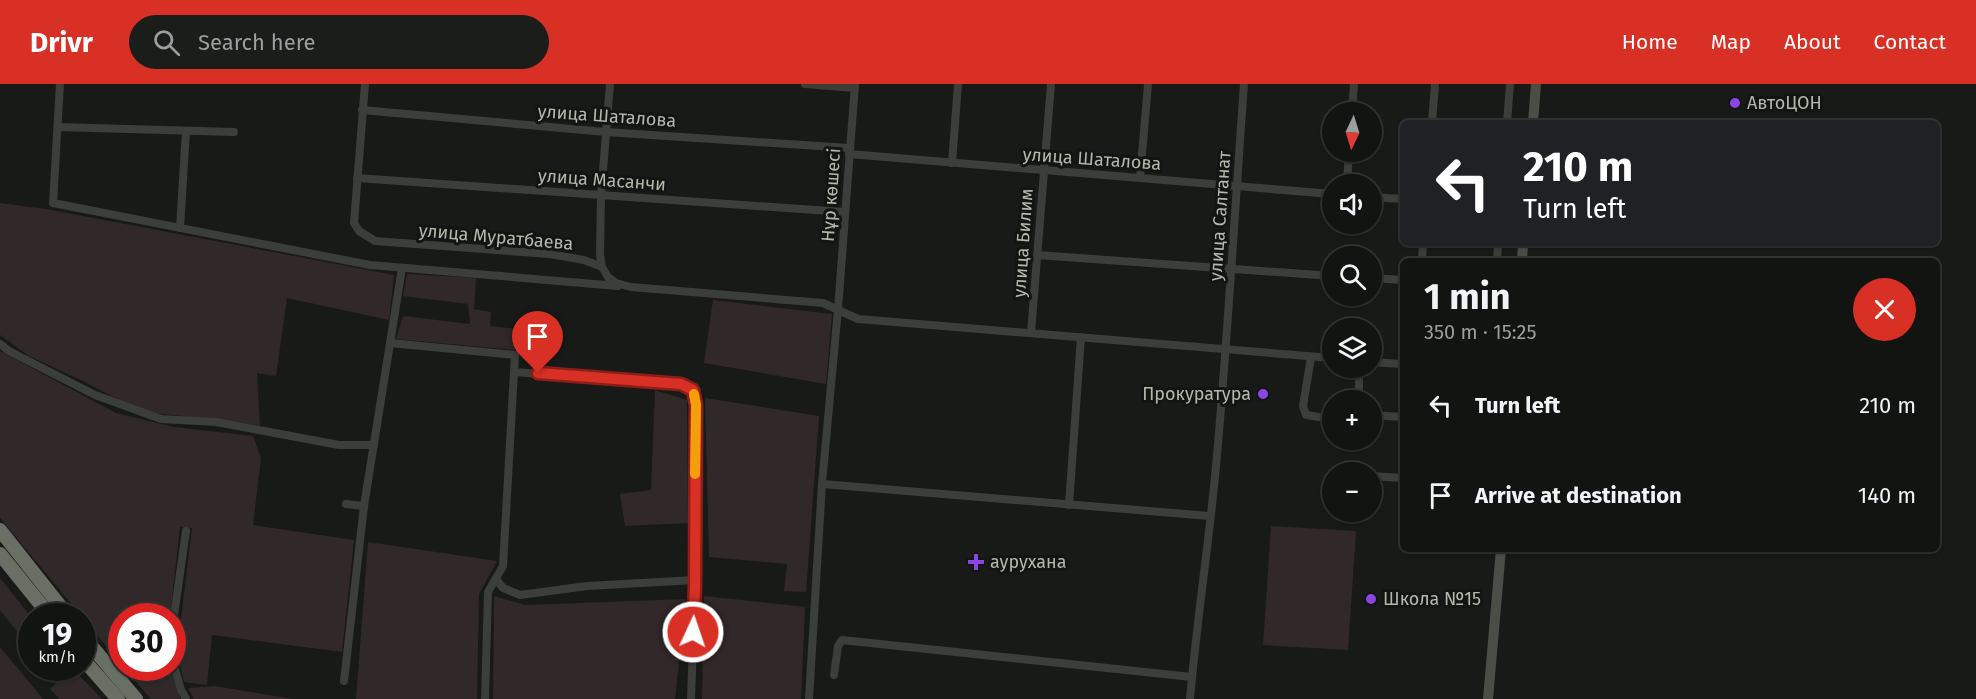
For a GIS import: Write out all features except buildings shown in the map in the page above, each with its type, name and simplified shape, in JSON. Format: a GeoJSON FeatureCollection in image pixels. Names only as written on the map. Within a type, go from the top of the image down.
{"type":"FeatureCollection","features":[{"type":"Feature","properties":{"kind":"highway"},"geometry":{"type":"LineString","coordinates":[[0,530],[58,603]]}},
{"type":"Feature","properties":{"kind":"highway"},"geometry":{"type":"LineString","coordinates":[[0,554],[40,603]]}},
{"type":"Feature","properties":{"kind":"highway"},"geometry":{"type":"LineString","coordinates":[[96,652],[136,699]]}},
{"type":"Feature","properties":{"kind":"highway"},"geometry":{"type":"LineString","coordinates":[[96,674],[118,699]]}},
{"type":"Feature","properties":{"kind":"street"},"geometry":{"type":"LineString","coordinates":[[60,84],[53,203],[370,266],[631,287]]}},
{"type":"Feature","properties":{"kind":"street"},"geometry":{"type":"LineString","coordinates":[[357,178],[365,84]]}},
{"type":"Feature","properties":{"kind":"street"},"geometry":{"type":"LineString","coordinates":[[602,267],[600,255],[601,195],[610,84]]}},
{"type":"Feature","properties":{"kind":"street"},"geometry":{"type":"LineString","coordinates":[[805,84],[854,86]]}},
{"type":"Feature","properties":{"kind":"street"},"geometry":{"type":"LineString","coordinates":[[952,163],[958,84]]}},
{"type":"Feature","properties":{"kind":"street","name":"улица Билим"},"geometry":{"type":"LineString","coordinates":[[1031,333],[1051,84]]}},
{"type":"Feature","properties":{"kind":"street"},"geometry":{"type":"LineString","coordinates":[[1140,178],[1148,84]]}},
{"type":"Feature","properties":{"kind":"street","name":"улица Салтанат"},"geometry":{"type":"LineString","coordinates":[[1190,699],[1217,457],[1244,84]]}},
{"type":"Feature","properties":{"kind":"street"},"geometry":{"type":"LineString","coordinates":[[1353,102],[1354,84]]}},
{"type":"Feature","properties":{"kind":"street"},"geometry":{"type":"LineString","coordinates":[[1432,120],[1435,84]]}},
{"type":"Feature","properties":{"kind":"street"},"geometry":{"type":"LineString","coordinates":[[1507,120],[1510,84]]}},
{"type":"Feature","properties":{"kind":"street"},"geometry":{"type":"LineString","coordinates":[[1533,120],[1536,84]]}},
{"type":"Feature","properties":{"kind":"street","name":"Нұр көшесі"},"geometry":{"type":"LineString","coordinates":[[809,699],[822,484],[838,309],[854,86]]}},
{"type":"Feature","properties":{"kind":"street","name":"улица Шаталова"},"geometry":{"type":"LineString","coordinates":[[362,110],[849,151],[1043,171],[1322,193]]}},
{"type":"Feature","properties":{"kind":"street"},"geometry":{"type":"LineString","coordinates":[[58,127],[234,132]]}},
{"type":"Feature","properties":{"kind":"street"},"geometry":{"type":"LineString","coordinates":[[180,228],[186,131]]}},
{"type":"Feature","properties":{"kind":"street","name":"улица Масанчи"},"geometry":{"type":"LineString","coordinates":[[357,178],[844,212]]}},
{"type":"Feature","properties":{"kind":"street","name":"улица Муратбаева"},"geometry":{"type":"LineString","coordinates":[[357,178],[354,223],[359,231],[375,240],[550,254],[584,260],[602,267],[608,277],[616,283],[631,287],[823,303],[858,319],[1322,358]]}},
{"type":"Feature","properties":{"kind":"street"},"geometry":{"type":"LineString","coordinates":[[1382,198],[1400,199]]}},
{"type":"Feature","properties":{"kind":"street"},"geometry":{"type":"LineString","coordinates":[[1037,255],[1322,275]]}},
{"type":"Feature","properties":{"kind":"street"},"geometry":{"type":"LineString","coordinates":[[344,681],[364,506],[402,268]]}},
{"type":"Feature","properties":{"kind":"street"},"geometry":{"type":"LineString","coordinates":[[1382,279],[1400,280]]}},
{"type":"Feature","properties":{"kind":"street"},"geometry":{"type":"LineString","coordinates":[[1069,505],[1081,337]]}},
{"type":"Feature","properties":{"kind":"street"},"geometry":{"type":"LineString","coordinates":[[390,343],[515,355],[503,566],[488,592],[485,699]]}},
{"type":"Feature","properties":{"kind":"street"},"geometry":{"type":"LineString","coordinates":[[0,344],[9,351],[95,395],[161,419],[216,422],[339,445],[374,446]]}},
{"type":"Feature","properties":{"kind":"street"},"geometry":{"type":"LineString","coordinates":[[1311,357],[1302,406],[1306,415],[1322,417]]}},
{"type":"Feature","properties":{"kind":"street"},"geometry":{"type":"LineString","coordinates":[[1382,363],[1400,364]]}},
{"type":"Feature","properties":{"kind":"street"},"geometry":{"type":"LineString","coordinates":[[514,372],[681,384],[693,390],[696,405],[695,580],[691,699]]}},
{"type":"Feature","properties":{"kind":"street"},"geometry":{"type":"LineString","coordinates":[[1382,416],[1400,417]]}},
{"type":"Feature","properties":{"kind":"street"},"geometry":{"type":"LineString","coordinates":[[1382,477],[1400,478]]}},
{"type":"Feature","properties":{"kind":"street"},"geometry":{"type":"LineString","coordinates":[[822,484],[1210,516]]}},
{"type":"Feature","properties":{"kind":"street"},"geometry":{"type":"LineString","coordinates":[[346,504],[364,506]]}},
{"type":"Feature","properties":{"kind":"street"},"geometry":{"type":"LineString","coordinates":[[176,603],[186,531]]}},
{"type":"Feature","properties":{"kind":"street"},"geometry":{"type":"LineString","coordinates":[[1488,699],[1501,552]]}},
{"type":"Feature","properties":{"kind":"street"},"geometry":{"type":"LineString","coordinates":[[496,579],[503,588],[520,595],[587,586],[695,580]]}},
{"type":"Feature","properties":{"kind":"street"},"geometry":{"type":"LineString","coordinates":[[834,675],[838,646],[842,640],[1192,677]]}},
{"type":"Feature","properties":{"kind":"street"},"geometry":{"type":"LineString","coordinates":[[178,681],[186,699]]}},
{"type":"Feature","properties":{"kind":"shaded area"},"geometry":{"type":"Polygon","coordinates":[[[0,203],[46,209],[394,275],[389,320],[287,298],[276,376],[257,373],[260,426],[142,412],[29,356],[0,335],[0,203]]]}},
{"type":"Feature","properties":{"kind":"shaded area"},"geometry":{"type":"Polygon","coordinates":[[[407,274],[476,278],[474,309],[491,312],[490,326],[517,329],[515,350],[396,339],[403,316],[470,324],[468,304],[403,296],[407,274]]]}},
{"type":"Feature","properties":{"kind":"shaded area"},"geometry":{"type":"Polygon","coordinates":[[[713,300],[832,314],[826,384],[704,363],[713,300]]]}},
{"type":"Feature","properties":{"kind":"shaded area"},"geometry":{"type":"Polygon","coordinates":[[[0,351],[116,413],[174,427],[253,436],[261,458],[253,525],[354,540],[342,652],[212,635],[207,685],[184,682],[186,681],[186,603],[183,603],[192,528],[180,527],[171,603],[108,603],[108,648],[96,634],[96,603],[70,603],[0,518],[0,351]]]}},
{"type":"Feature","properties":{"kind":"shaded area"},"geometry":{"type":"Polygon","coordinates":[[[655,390],[687,400],[688,523],[625,526],[620,494],[651,490],[655,390]]]}},
{"type":"Feature","properties":{"kind":"shaded area"},"geometry":{"type":"Polygon","coordinates":[[[705,398],[819,416],[806,592],[784,591],[787,564],[709,557],[705,398]]]}},
{"type":"Feature","properties":{"kind":"shaded area"},"geometry":{"type":"Polygon","coordinates":[[[1271,526],[1356,531],[1348,650],[1263,645],[1271,526]]]}},
{"type":"Feature","properties":{"kind":"shaded area"},"geometry":{"type":"Polygon","coordinates":[[[368,542],[497,561],[479,594],[477,699],[356,699],[368,542]]]}},
{"type":"Feature","properties":{"kind":"shaded area"},"geometry":{"type":"Polygon","coordinates":[[[0,578],[20,603],[18,603],[18,633],[0,610],[0,578]]]}},
{"type":"Feature","properties":{"kind":"shaded area"},"geometry":{"type":"Polygon","coordinates":[[[494,596],[525,605],[686,599],[675,699],[493,699],[494,596]]]}},
{"type":"Feature","properties":{"kind":"shaded area"},"geometry":{"type":"Polygon","coordinates":[[[704,596],[805,607],[801,699],[702,699],[704,596]]]}},
{"type":"Feature","properties":{"kind":"shaded area"},"geometry":{"type":"Polygon","coordinates":[[[0,647],[18,669],[18,681],[28,681],[43,699],[0,699],[0,647]]]}},
{"type":"Feature","properties":{"kind":"shaded area"},"geometry":{"type":"Polygon","coordinates":[[[58,681],[85,681],[102,699],[60,699],[50,689],[58,681]]]}},
{"type":"Feature","properties":{"kind":"shaded area"},"geometry":{"type":"Polygon","coordinates":[[[135,681],[174,681],[180,699],[151,699],[135,681]]]}},
{"type":"Feature","properties":{"kind":"shaded area"},"geometry":{"type":"Polygon","coordinates":[[[215,686],[293,699],[194,699],[188,688],[215,686]]]}},
{"type":"Feature","properties":{"kind":"slow traffic"},"geometry":{"type":"LineString","coordinates":[[694,394],[696,405],[695,474]]}},
{"type":"Feature","properties":{"kind":"place","name":"АвтоЦОН"},"geometry":{"type":"Point","coordinates":[1735,103]}},
{"type":"Feature","properties":{"kind":"place","name":"Прокуратура"},"geometry":{"type":"Point","coordinates":[1263,394]}},
{"type":"Feature","properties":{"kind":"place","name":"аурухана"},"geometry":{"type":"Point","coordinates":[976,562]}},
{"type":"Feature","properties":{"kind":"place","name":"Школа №15"},"geometry":{"type":"Point","coordinates":[1371,599]}},
{"type":"Feature","properties":{"kind":"route"},"geometry":{"type":"LineString","coordinates":[[538,373],[681,384],[693,390],[696,423],[693,632]]}}]}
